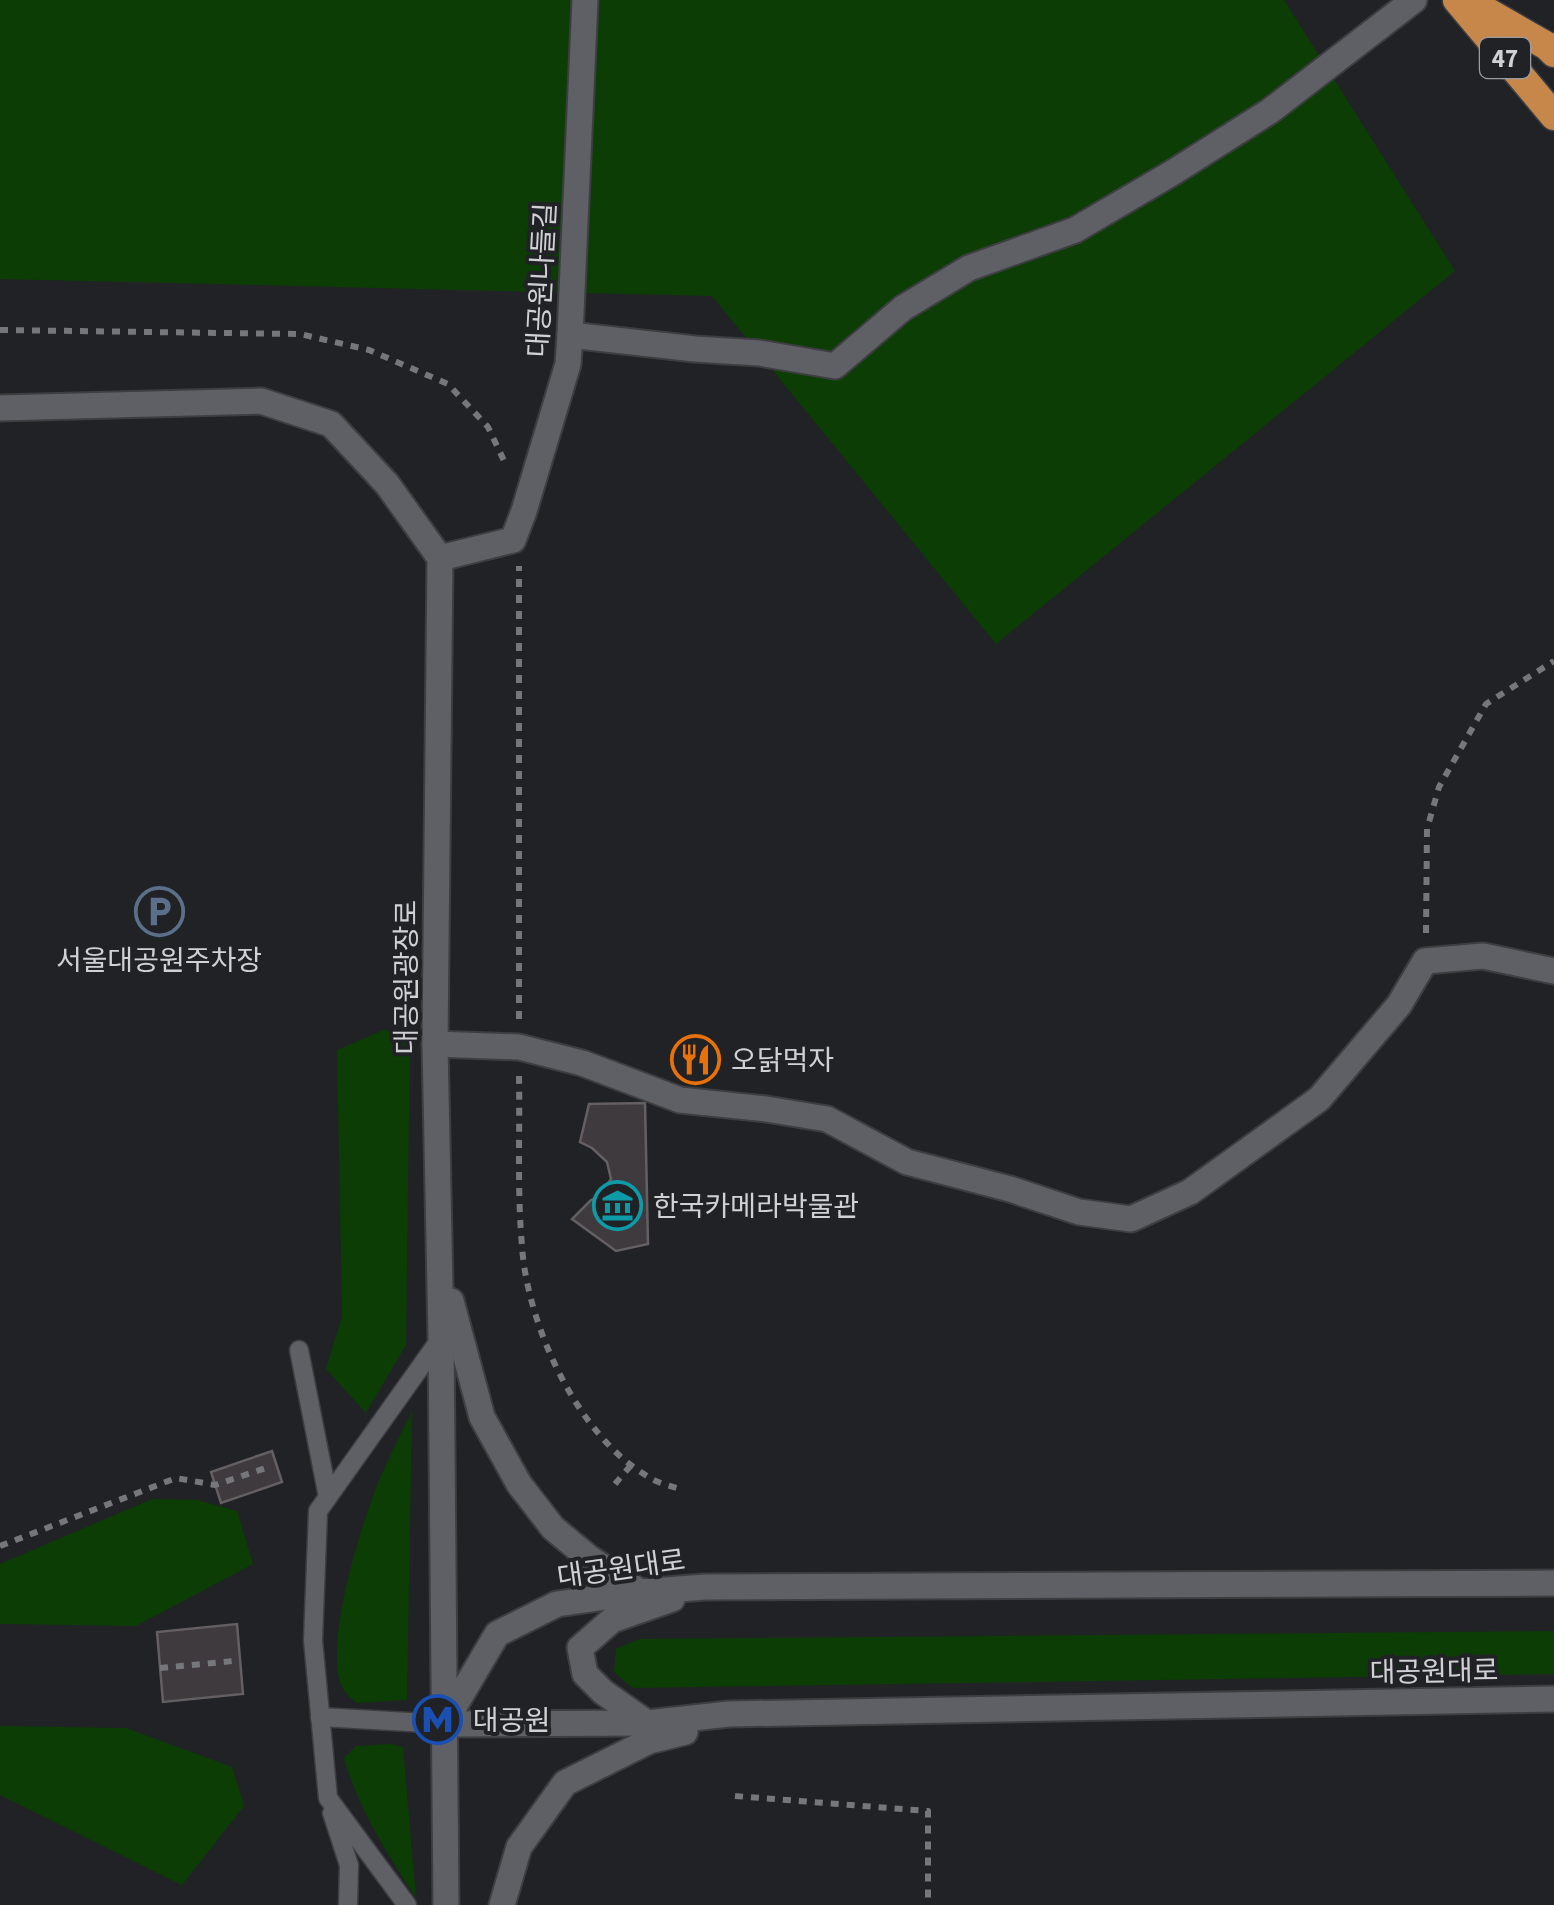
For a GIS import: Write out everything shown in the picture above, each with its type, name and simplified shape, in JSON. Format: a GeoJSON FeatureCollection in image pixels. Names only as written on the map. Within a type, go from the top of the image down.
{"type":"FeatureCollection","features":[{"type":"Feature","properties":{"kind":"highway","name":"47"},"geometry":{"type":"LineString","coordinates":[[1457,0],[1554,116]]}},
{"type":"Feature","properties":{"kind":"highway"},"geometry":{"type":"LineString","coordinates":[[1467,0],[1554,53]]}},
{"type":"Feature","properties":{"kind":"street","name":"대공원나들길"},"geometry":{"type":"LineString","coordinates":[[440,558],[513,540],[568,364],[585,0]]}},
{"type":"Feature","properties":{"kind":"street"},"geometry":{"type":"LineString","coordinates":[[570,335],[759,353],[836,366],[904,308],[969,268],[1075,230],[1188,163],[1270,111],[1414,0]]}},
{"type":"Feature","properties":{"kind":"street"},"geometry":{"type":"LineString","coordinates":[[0,408],[261,401],[332,424],[387,484],[440,558]]}},
{"type":"Feature","properties":{"kind":"street","name":"대공원광장로"},"geometry":{"type":"LineString","coordinates":[[440,558],[434,1044],[446,1905]]}},
{"type":"Feature","properties":{"kind":"street"},"geometry":{"type":"LineString","coordinates":[[434,1044],[519,1047],[582,1063],[680,1100],[766,1108],[827,1119],[907,1162],[1079,1212],[1132,1219],[1190,1192],[1319,1099],[1399,1005],[1426,960],[1484,956],[1554,971]]}},
{"type":"Feature","properties":{"kind":"street"},"geometry":{"type":"LineString","coordinates":[[439,1250],[482,1417],[519,1484],[553,1528],[640,1592]]}},
{"type":"Feature","properties":{"kind":"street","name":"대공원대로"},"geometry":{"type":"LineString","coordinates":[[444,1724],[497,1634],[558,1604],[640,1592],[704,1587],[1554,1583]]}},
{"type":"Feature","properties":{"kind":"street"},"geometry":{"type":"LineString","coordinates":[[647,1724],[585,1674],[580,1648],[612,1620],[704,1587]]}},
{"type":"Feature","properties":{"kind":"street","name":"대공원대로"},"geometry":{"type":"LineString","coordinates":[[444,1724],[647,1724],[729,1714],[1554,1698]]}},
{"type":"Feature","properties":{"kind":"street"},"geometry":{"type":"LineString","coordinates":[[502,1905],[520,1847],[565,1783],[649,1741],[764,1713]]}},
{"type":"Feature","properties":{"kind":"lane"},"geometry":{"type":"LineString","coordinates":[[348,1905],[349,1865],[328,1798],[313,1640],[318,1511],[441,1337]]}},
{"type":"Feature","properties":{"kind":"lane"},"geometry":{"type":"LineString","coordinates":[[299,1350],[328,1496]]}},
{"type":"Feature","properties":{"kind":"lane"},"geometry":{"type":"LineString","coordinates":[[320,1717],[444,1724]]}},
{"type":"Feature","properties":{"kind":"lane"},"geometry":{"type":"LineString","coordinates":[[328,1798],[407,1905]]}},
{"type":"Feature","properties":{"kind":"path"},"geometry":{"type":"LineString","coordinates":[[1426,960],[1427,828],[1439,787],[1486,704],[1554,660]]}},
{"type":"Feature","properties":{"kind":"path"},"geometry":{"type":"LineString","coordinates":[[615,1484],[632,1464]]}},
{"type":"Feature","properties":{"kind":"path"},"geometry":{"type":"LineString","coordinates":[[0,1546],[176,1478],[216,1486],[266,1468]]}},
{"type":"Feature","properties":{"kind":"path"},"geometry":{"type":"LineString","coordinates":[[160,1668],[233,1662]]}},
{"type":"Feature","properties":{"kind":"path"},"geometry":{"type":"LineString","coordinates":[[735,1796],[928,1811],[928,1905]]}},
{"type":"Feature","properties":{"kind":"green space"},"geometry":{"type":"Polygon","coordinates":[[[0,0],[1284,0],[1455,271],[996,644],[712,296],[0,279],[0,0]]]}},
{"type":"Feature","properties":{"kind":"green space"},"geometry":{"type":"Polygon","coordinates":[[[384,1030],[410,1037],[406,1345],[366,1413],[326,1369],[342,1316],[337,1050],[384,1030]]]}},
{"type":"Feature","properties":{"kind":"green space"},"geometry":{"type":"Polygon","coordinates":[[[412,1411],[407,1700],[356,1703],[339,1678],[341,1612],[373,1496],[412,1411]]]}},
{"type":"Feature","properties":{"kind":"green space"},"geometry":{"type":"Polygon","coordinates":[[[152,1499],[197,1500],[237,1511],[253,1564],[136,1626],[0,1624],[0,1564],[152,1499]]]}},
{"type":"Feature","properties":{"kind":"green space"},"geometry":{"type":"Polygon","coordinates":[[[1554,1631],[1554,1674],[632,1688],[614,1672],[616,1649],[639,1639],[1554,1631]]]}},
{"type":"Feature","properties":{"kind":"green space"},"geometry":{"type":"Polygon","coordinates":[[[0,1726],[126,1728],[232,1767],[244,1806],[182,1885],[0,1795],[0,1726]]]}},
{"type":"Feature","properties":{"kind":"green space"},"geometry":{"type":"Polygon","coordinates":[[[356,1746],[403,1747],[416,1898],[366,1813],[344,1758],[356,1746]]]}},
{"type":"Feature","properties":{"kind":"building"},"geometry":{"type":"Polygon","coordinates":[[[645,1103],[648,1244],[616,1251],[572,1219],[598,1197],[611,1179],[607,1162],[580,1142],[589,1104],[645,1103]]]}},
{"type":"Feature","properties":{"kind":"building"},"geometry":{"type":"Polygon","coordinates":[[[272,1451],[282,1482],[221,1503],[211,1472],[272,1451]]]}},
{"type":"Feature","properties":{"kind":"building"},"geometry":{"type":"Polygon","coordinates":[[[237,1624],[243,1694],[163,1702],[157,1632],[237,1624]]]}},
{"type":"Feature","properties":{"kind":"place","name":"서울대공원주차장"},"geometry":{"type":"Point","coordinates":[159,912]}},
{"type":"Feature","properties":{"kind":"place","name":"오닭먹자"},"geometry":{"type":"Point","coordinates":[696,1060]}},
{"type":"Feature","properties":{"kind":"place","name":"한국카메라박물관"},"geometry":{"type":"Point","coordinates":[618,1206]}},
{"type":"Feature","properties":{"kind":"place","name":"대공원"},"geometry":{"type":"Point","coordinates":[438,1720]}}]}
